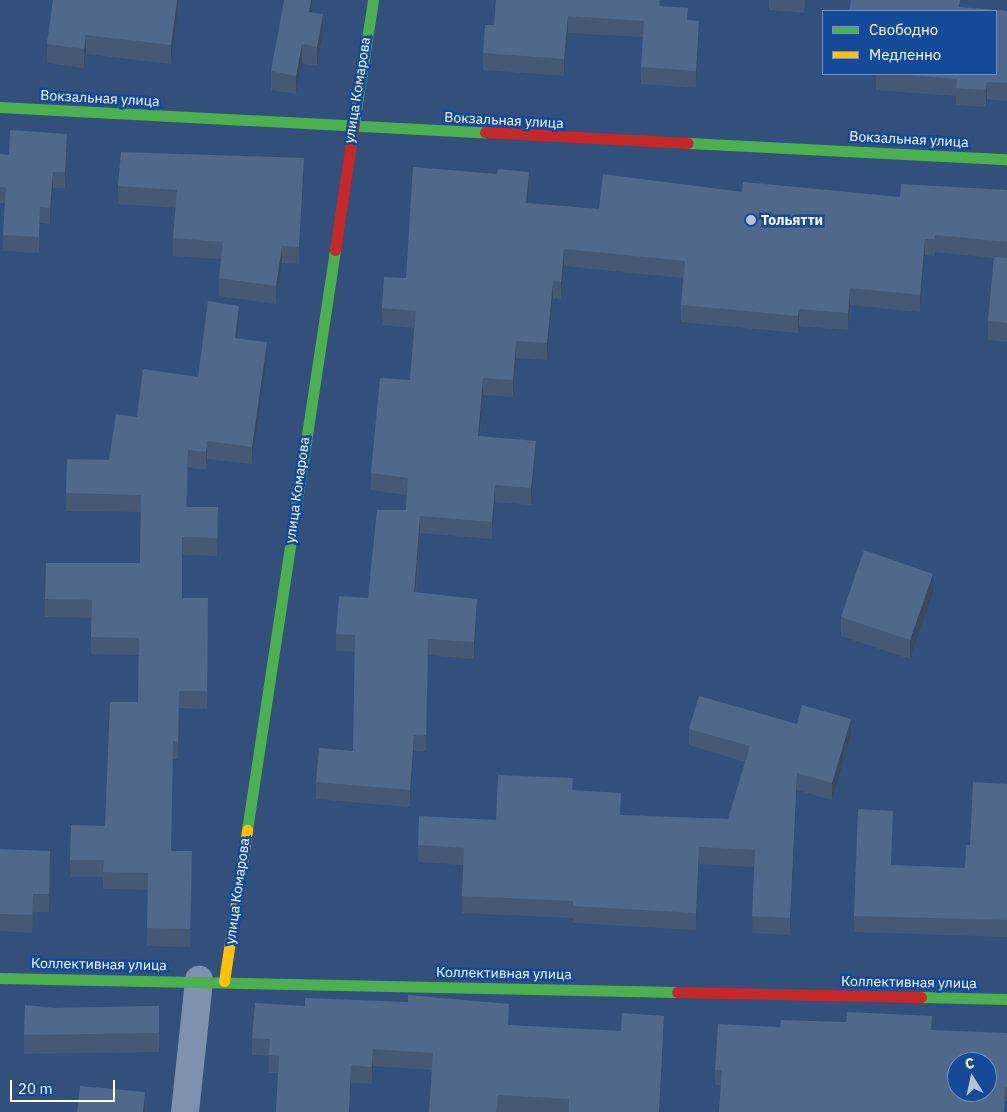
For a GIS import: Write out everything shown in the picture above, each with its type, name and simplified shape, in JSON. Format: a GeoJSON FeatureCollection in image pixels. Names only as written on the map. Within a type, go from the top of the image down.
{"type":"FeatureCollection","features":[{"type":"Feature","properties":{"kind":"street","name":"улица Комарова"},"geometry":{"type":"LineString","coordinates":[[185,1112],[211,981],[372,0]]}},
{"type":"Feature","properties":{"kind":"street","name":"Вокзальная улица"},"geometry":{"type":"LineString","coordinates":[[0,107],[351,128],[1007,159]]}},
{"type":"Feature","properties":{"kind":"street","name":"Коллективная улица"},"geometry":{"type":"LineString","coordinates":[[0,978],[1007,999]]}},
{"type":"Feature","properties":{"kind":"building"},"geometry":{"type":"Polygon","coordinates":[[[53,0],[177,0],[171,45],[86,35],[84,49],[47,44],[53,0]]]}},
{"type":"Feature","properties":{"kind":"building"},"geometry":{"type":"Polygon","coordinates":[[[284,0],[311,0],[309,12],[323,14],[317,47],[302,44],[296,76],[271,71],[284,0]]]}},
{"type":"Feature","properties":{"kind":"building"},"geometry":{"type":"Polygon","coordinates":[[[496,0],[659,0],[659,6],[688,8],[687,20],[699,21],[696,71],[641,67],[644,21],[568,16],[564,59],[483,53],[485,25],[494,25],[496,0]]]}},
{"type":"Feature","properties":{"kind":"building"},"geometry":{"type":"Polygon","coordinates":[[[851,0],[960,0],[959,7],[995,10],[849,10],[851,0]]]}},
{"type":"Feature","properties":{"kind":"building"},"geometry":{"type":"Polygon","coordinates":[[[997,10],[1007,11],[1007,83],[987,82],[986,90],[956,88],[957,79],[907,75],[997,75],[997,10]]]}},
{"type":"Feature","properties":{"kind":"building"},"geometry":{"type":"Polygon","coordinates":[[[10,130],[67,134],[65,172],[53,172],[50,208],[40,207],[39,237],[3,235],[6,187],[0,187],[0,154],[9,155],[10,130]]]}},
{"type":"Feature","properties":{"kind":"building"},"geometry":{"type":"Polygon","coordinates":[[[121,152],[304,158],[299,247],[282,246],[276,286],[219,278],[223,242],[173,238],[177,190],[118,186],[121,152]]]}},
{"type":"Feature","properties":{"kind":"building"},"geometry":{"type":"Polygon","coordinates":[[[413,167],[497,174],[498,169],[529,172],[526,203],[599,209],[603,174],[742,192],[743,182],[900,197],[901,184],[1007,190],[1007,242],[935,235],[935,239],[925,239],[920,295],[850,288],[848,313],[799,309],[798,316],[681,305],[685,261],[564,249],[561,282],[553,281],[547,343],[516,341],[513,380],[483,378],[478,436],[536,441],[531,488],[495,485],[492,522],[420,516],[414,592],[477,599],[474,642],[428,639],[426,735],[414,735],[410,790],[316,782],[319,748],[353,751],[355,635],[336,634],[339,596],[368,598],[377,510],[406,510],[408,478],[371,473],[380,378],[410,380],[416,311],[382,308],[384,277],[406,278],[413,167]]]}},
{"type":"Feature","properties":{"kind":"building"},"geometry":{"type":"Polygon","coordinates":[[[994,257],[1007,258],[1007,323],[988,321],[994,257]]]}},
{"type":"Feature","properties":{"kind":"building"},"geometry":{"type":"Polygon","coordinates":[[[208,301],[239,306],[235,338],[267,342],[252,447],[207,441],[206,452],[188,450],[186,507],[218,507],[217,538],[182,537],[182,598],[208,598],[207,691],[179,691],[178,742],[173,741],[171,851],[192,851],[190,929],[147,928],[148,873],[103,872],[104,860],[70,860],[71,825],[105,826],[110,702],[138,702],[139,638],[91,637],[92,600],[45,599],[46,563],[140,563],[141,495],[66,493],[67,459],[109,460],[116,414],[137,417],[143,369],[198,377],[208,301]]]}},
{"type":"Feature","properties":{"kind":"building"},"geometry":{"type":"Polygon","coordinates":[[[864,550],[933,574],[910,640],[841,617],[864,550]]]}},
{"type":"Feature","properties":{"kind":"building"},"geometry":{"type":"Polygon","coordinates":[[[699,696],[797,724],[802,705],[851,719],[832,783],[797,773],[790,918],[752,916],[755,850],[699,847],[696,913],[573,906],[573,901],[462,896],[464,848],[418,845],[419,816],[496,820],[498,775],[573,778],[572,790],[621,793],[620,815],[728,819],[750,746],[689,729],[699,696]]]}},
{"type":"Feature","properties":{"kind":"building"},"geometry":{"type":"Polygon","coordinates":[[[973,782],[1007,784],[1007,920],[854,916],[858,809],[893,811],[891,865],[965,868],[966,845],[970,845],[973,782]]]}},
{"type":"Feature","properties":{"kind":"building"},"geometry":{"type":"Polygon","coordinates":[[[0,849],[50,851],[49,894],[33,894],[32,915],[0,914],[0,849]]]}},
{"type":"Feature","properties":{"kind":"building"},"geometry":{"type":"Polygon","coordinates":[[[408,995],[509,1004],[508,1025],[621,1031],[622,1013],[664,1016],[659,1112],[569,1112],[569,1099],[498,1095],[496,1112],[429,1112],[433,1053],[373,1049],[372,1067],[351,1065],[349,1112],[276,1112],[279,1056],[269,1055],[270,1039],[252,1038],[255,1003],[305,1006],[305,998],[408,1002],[408,995]]]}},
{"type":"Feature","properties":{"kind":"building"},"geometry":{"type":"Polygon","coordinates":[[[25,1005],[54,1008],[159,1006],[159,1033],[24,1035],[25,1005]]]}},
{"type":"Feature","properties":{"kind":"building"},"geometry":{"type":"Polygon","coordinates":[[[847,1012],[932,1016],[931,1030],[1007,1033],[1007,1087],[1005,1086],[1004,1112],[719,1112],[722,1070],[715,1070],[718,1024],[780,1027],[781,1020],[846,1022],[847,1012]]]}},
{"type":"Feature","properties":{"kind":"building"},"geometry":{"type":"Polygon","coordinates":[[[80,1086],[145,1092],[143,1112],[77,1112],[80,1086]]]}},
{"type":"Feature","properties":{"kind":"traffic: fast"},"geometry":{"type":"LineString","coordinates":[[354,123],[373,0]]}},
{"type":"Feature","properties":{"kind":"traffic: fast"},"geometry":{"type":"LineString","coordinates":[[0,107],[485,132]]}},
{"type":"Feature","properties":{"kind":"traffic: fast"},"geometry":{"type":"LineString","coordinates":[[688,143],[1007,159]]}},
{"type":"Feature","properties":{"kind":"traffic: fast"},"geometry":{"type":"LineString","coordinates":[[247,830],[335,250]]}},
{"type":"Feature","properties":{"kind":"traffic: fast"},"geometry":{"type":"LineString","coordinates":[[0,978],[677,992]]}},
{"type":"Feature","properties":{"kind":"traffic: fast"},"geometry":{"type":"LineString","coordinates":[[921,997],[1007,999]]}},
{"type":"Feature","properties":{"kind":"traffic: slow"},"geometry":{"type":"LineString","coordinates":[[224,981],[247,830]]}},
{"type":"Feature","properties":{"kind":"traffic: jam"},"geometry":{"type":"LineString","coordinates":[[335,250],[354,123]]}},
{"type":"Feature","properties":{"kind":"traffic: jam"},"geometry":{"type":"LineString","coordinates":[[485,132],[688,143]]}},
{"type":"Feature","properties":{"kind":"traffic: jam"},"geometry":{"type":"LineString","coordinates":[[677,992],[921,997]]}},
{"type":"Feature","properties":{"kind":"place","name":"Тольятти"},"geometry":{"type":"Point","coordinates":[751,220]}}]}
